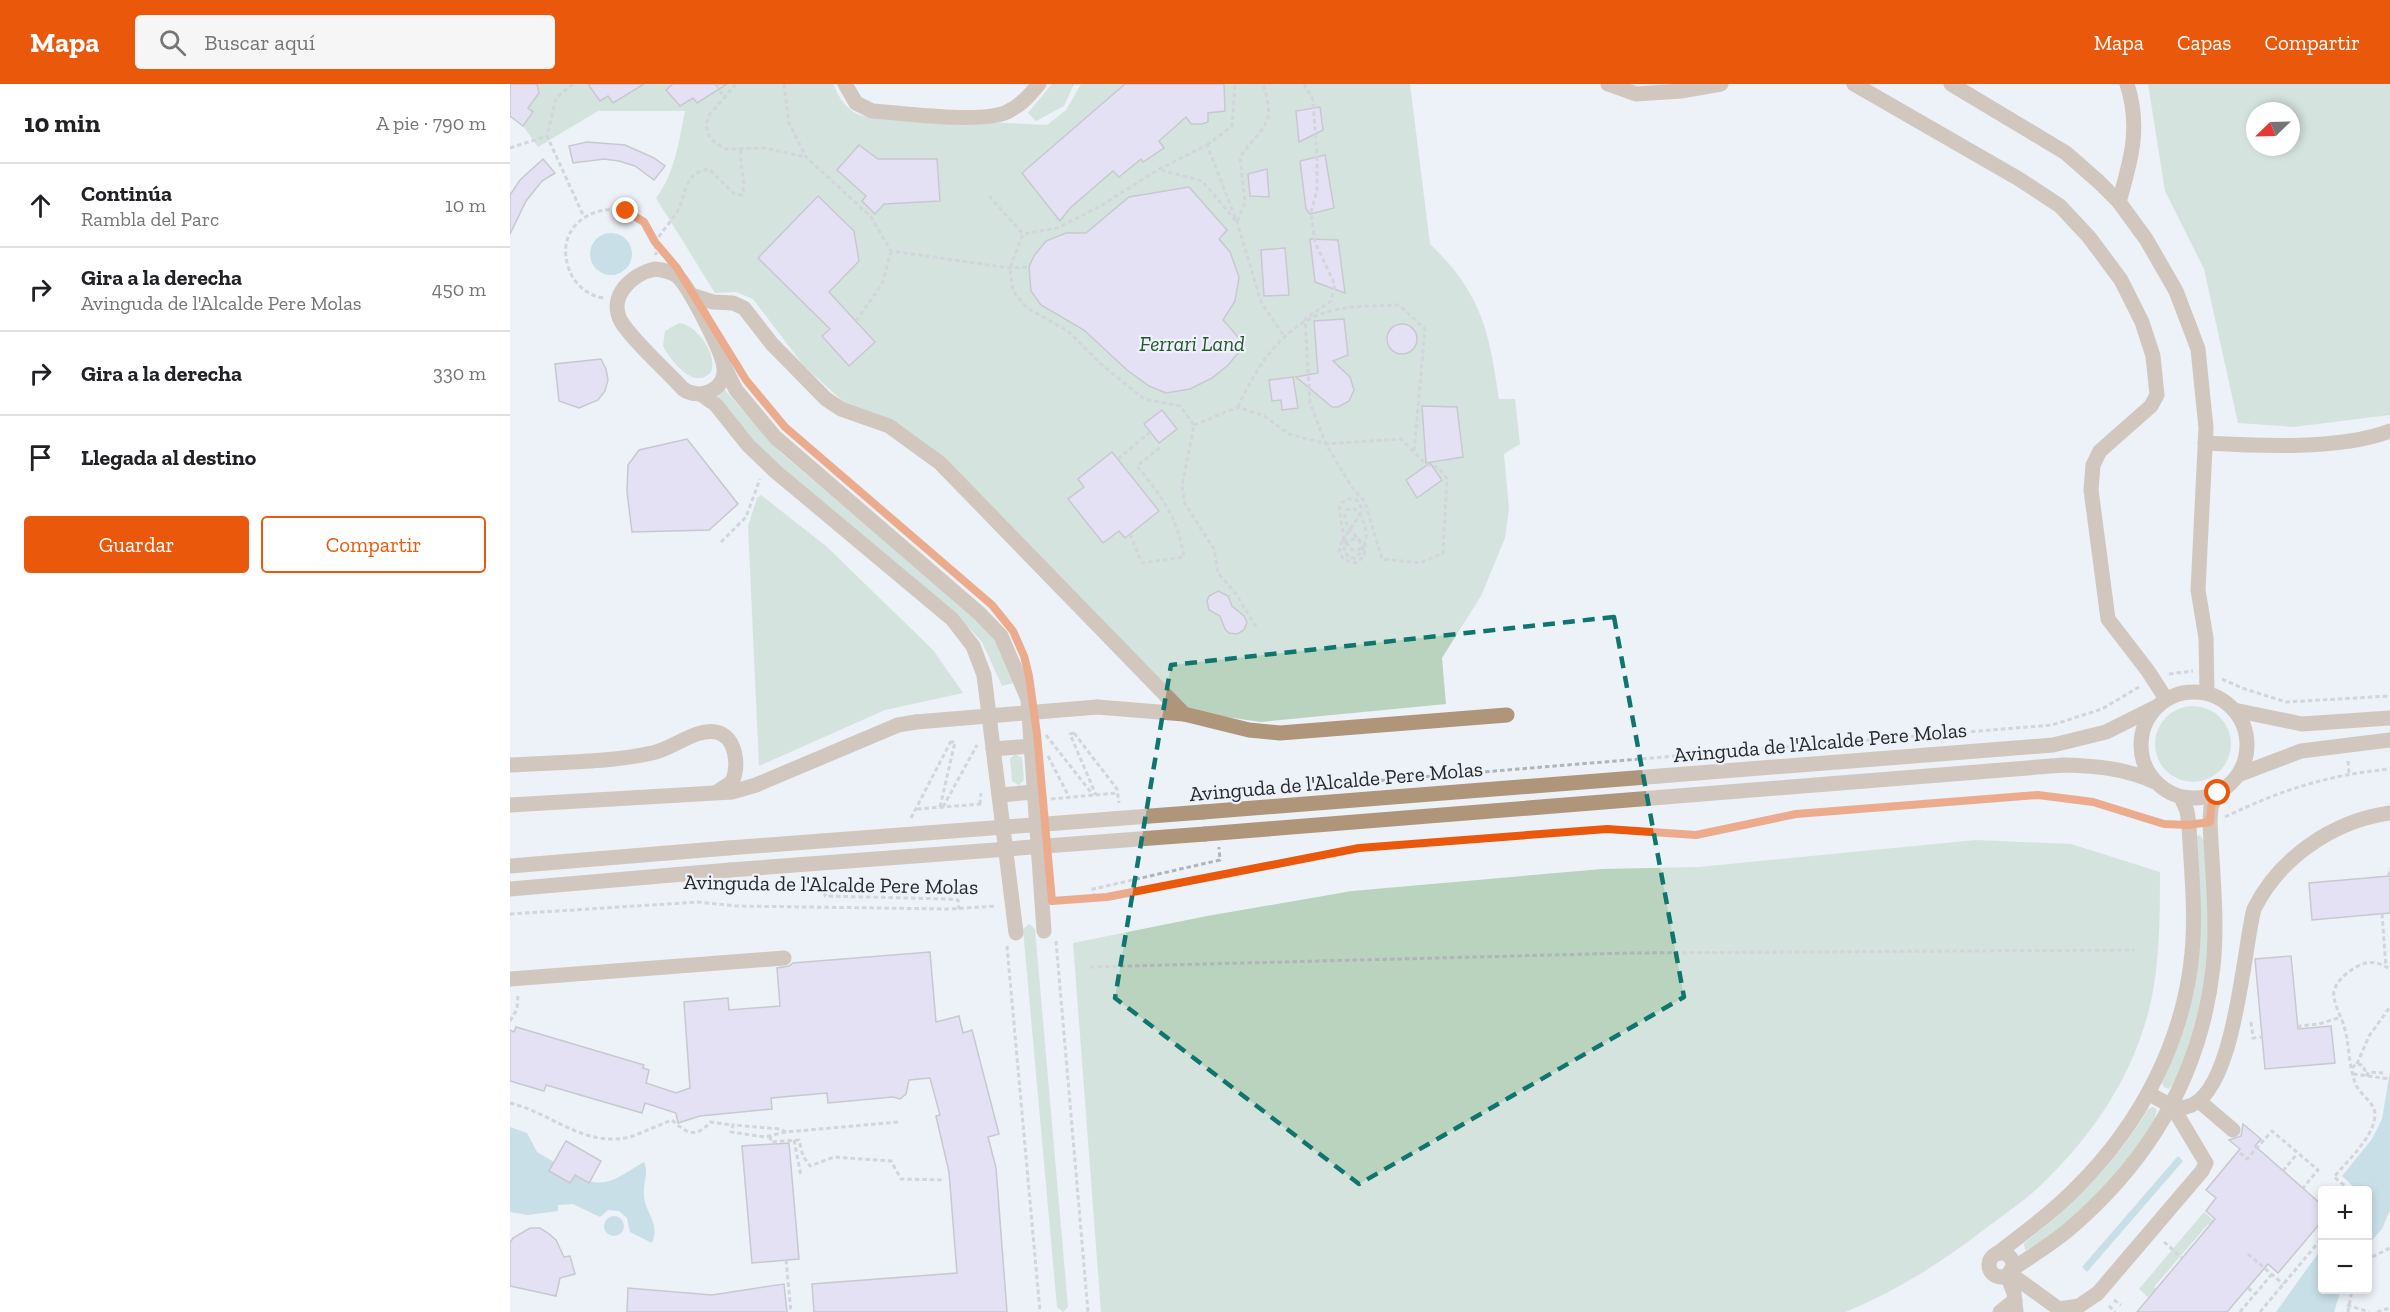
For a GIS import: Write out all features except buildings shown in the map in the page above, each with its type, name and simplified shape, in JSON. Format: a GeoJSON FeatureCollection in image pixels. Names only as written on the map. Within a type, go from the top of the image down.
{"type":"FeatureCollection","features":[{"type":"Feature","properties":{"kind":"street"},"geometry":{"type":"LineString","coordinates":[[845,84],[855,103],[872,111],[985,117],[1005,113],[1024,102],[1039,84]]}},
{"type":"Feature","properties":{"kind":"street"},"geometry":{"type":"LineString","coordinates":[[1608,84],[1636,94],[1682,91],[1721,84]]}},
{"type":"Feature","properties":{"kind":"street"},"geometry":{"type":"LineString","coordinates":[[1854,84],[2019,179],[2060,206],[2089,237],[2121,280],[2142,322],[2153,356],[2157,395],[2151,406],[2100,450],[2093,465],[2091,490],[2108,619],[2154,679],[2162,703]]}},
{"type":"Feature","properties":{"kind":"street"},"geometry":{"type":"LineString","coordinates":[[1951,84],[2066,153],[2119,202],[2166,272],[2176,291],[2198,349],[2205,444],[2198,590],[2206,638],[2207,693]]}},
{"type":"Feature","properties":{"kind":"street"},"geometry":{"type":"LineString","coordinates":[[2119,202],[2131,159],[2136,119],[2127,84]]}},
{"type":"Feature","properties":{"kind":"street"},"geometry":{"type":"LineString","coordinates":[[655,269],[678,277],[691,295],[736,390],[775,437],[987,621],[1001,636],[1028,699],[1044,931],[1040,921],[1029,917],[1019,922],[1016,933],[1014,904],[980,660],[962,630],[775,471],[748,445],[716,405],[702,395],[683,388],[622,322],[618,299],[624,287],[634,277],[655,269]]}},
{"type":"Feature","properties":{"kind":"street"},"geometry":{"type":"LineString","coordinates":[[691,295],[713,302],[733,303],[744,308],[772,344],[826,399],[842,410],[889,426],[940,463],[1184,714]]}},
{"type":"Feature","properties":{"kind":"street"},"geometry":{"type":"LineString","coordinates":[[702,395],[719,385],[724,366]]}},
{"type":"Feature","properties":{"kind":"street"},"geometry":{"type":"LineString","coordinates":[[2205,444],[2263,446],[2312,443],[2371,438],[2390,431]]}},
{"type":"Feature","properties":{"kind":"street"},"geometry":{"type":"LineString","coordinates":[[2218,793],[2200,798],[2181,797],[2155,782],[2146,770],[2140,743],[2149,717],[2162,703],[2186,692],[2207,693],[2234,710],[2302,724],[2390,718]]}},
{"type":"Feature","properties":{"kind":"street","name":"Avinguda de l'Alcalde Pere Molas"},"geometry":{"type":"LineString","coordinates":[[510,866],[2053,745],[2106,732],[2162,703]]}},
{"type":"Feature","properties":{"kind":"street"},"geometry":{"type":"LineString","coordinates":[[510,805],[732,792],[756,785],[898,725],[916,722],[1097,707],[1184,714],[1249,730],[1280,733],[1507,715]]}},
{"type":"Feature","properties":{"kind":"street"},"geometry":{"type":"LineString","coordinates":[[2234,710],[2244,727],[2247,747],[2238,775]]}},
{"type":"Feature","properties":{"kind":"street"},"geometry":{"type":"LineString","coordinates":[[510,765],[653,753],[703,732],[717,732],[723,734],[732,744],[735,771],[728,786],[714,793]]}},
{"type":"Feature","properties":{"kind":"street"},"geometry":{"type":"LineString","coordinates":[[2009,1273],[2066,1232],[2096,1204],[2131,1166],[2172,1106],[2200,1033],[2213,968],[2210,822],[2211,807],[2218,793],[2238,775],[2301,751],[2390,740]]}},
{"type":"Feature","properties":{"kind":"street"},"geometry":{"type":"LineString","coordinates":[[993,749],[1031,746]]}},
{"type":"Feature","properties":{"kind":"street","name":"Avinguda de l'Alcalde Pere Molas"},"geometry":{"type":"LineString","coordinates":[[510,889],[2064,765],[2108,767],[2131,771],[2155,782]]}},
{"type":"Feature","properties":{"kind":"street"},"geometry":{"type":"LineString","coordinates":[[1000,799],[1034,796]]}},
{"type":"Feature","properties":{"kind":"street"},"geometry":{"type":"LineString","coordinates":[[2000,1312],[2016,1306],[2009,1273],[2013,1263],[2010,1257],[1998,1253],[2077,1187],[2125,1129],[2148,1093],[2175,1038],[2192,953],[2188,825],[2187,811],[2181,797]]}},
{"type":"Feature","properties":{"kind":"street"},"geometry":{"type":"LineString","coordinates":[[2148,1093],[2172,1106],[2185,1107],[2199,1101],[2218,1071],[2231,1037],[2250,924],[2262,893],[2279,871],[2312,844],[2349,825],[2390,813]]}},
{"type":"Feature","properties":{"kind":"street"},"geometry":{"type":"LineString","coordinates":[[512,978],[784,957]]}},
{"type":"Feature","properties":{"kind":"street"},"geometry":{"type":"LineString","coordinates":[[2199,1101],[2233,1130]]}},
{"type":"Feature","properties":{"kind":"street"},"geometry":{"type":"LineString","coordinates":[[2009,1273],[2059,1308],[2079,1306],[2098,1293],[2202,1171],[2206,1162],[2172,1106]]}},
{"type":"Feature","properties":{"kind":"path"},"geometry":{"type":"LineString","coordinates":[[573,84],[556,98],[547,136],[584,217]]}},
{"type":"Feature","properties":{"kind":"path"},"geometry":{"type":"LineString","coordinates":[[716,84],[725,99]]}},
{"type":"Feature","properties":{"kind":"path"},"geometry":{"type":"LineString","coordinates":[[736,84],[710,114],[706,124],[708,134],[715,143],[726,149],[765,148],[806,157]]}},
{"type":"Feature","properties":{"kind":"path"},"geometry":{"type":"LineString","coordinates":[[784,84],[789,123],[806,157],[871,217],[891,251],[882,284],[856,321]]}},
{"type":"Feature","properties":{"kind":"path"},"geometry":{"type":"LineString","coordinates":[[1023,234],[1057,228],[1099,207],[1159,169],[1207,145],[1232,126],[1235,84]]}},
{"type":"Feature","properties":{"kind":"path"},"geometry":{"type":"LineString","coordinates":[[1237,222],[1245,203],[1240,157],[1266,126],[1270,106],[1263,84]]}},
{"type":"Feature","properties":{"kind":"path"},"geometry":{"type":"LineString","coordinates":[[1238,407],[1251,377],[1284,336],[1331,302],[1335,285],[1316,242],[1311,212],[1317,190],[1317,158],[1313,100],[1304,84]]}},
{"type":"Feature","properties":{"kind":"path"},"geometry":{"type":"LineString","coordinates":[[510,148],[547,136]]}},
{"type":"Feature","properties":{"kind":"path"},"geometry":{"type":"LineString","coordinates":[[1207,145],[1237,222],[1261,302],[1284,336]]}},
{"type":"Feature","properties":{"kind":"path"},"geometry":{"type":"LineString","coordinates":[[655,269],[655,242],[680,207],[688,180],[698,171],[709,169],[733,193],[742,195],[745,187],[740,174],[741,150]]}},
{"type":"Feature","properties":{"kind":"path"},"geometry":{"type":"LineString","coordinates":[[1159,169],[1202,181],[1237,222]]}},
{"type":"Feature","properties":{"kind":"path"},"geometry":{"type":"LineString","coordinates":[[989,196],[1023,234]]}},
{"type":"Feature","properties":{"kind":"path"},"geometry":{"type":"LineString","coordinates":[[618,299],[596,297],[586,292],[572,276],[566,255],[567,244],[570,234],[584,217],[604,209],[626,211],[644,222],[655,242],[670,260]]}},
{"type":"Feature","properties":{"kind":"path"},"geometry":{"type":"LineString","coordinates":[[1023,234],[1010,268],[1013,291],[1027,308],[1068,332],[1101,364],[1144,399],[1180,406],[1194,425],[1182,486],[1185,504],[1214,549],[1218,573],[1236,594],[1256,627]]}},
{"type":"Feature","properties":{"kind":"path"},"geometry":{"type":"LineString","coordinates":[[891,251],[1010,268],[1029,267]]}},
{"type":"Feature","properties":{"kind":"path"},"geometry":{"type":"LineString","coordinates":[[1331,302],[1339,309]]}},
{"type":"Feature","properties":{"kind":"path"},"geometry":{"type":"LineString","coordinates":[[1305,320],[1339,309],[1399,304],[1425,328],[1414,452]]}},
{"type":"Feature","properties":{"kind":"path"},"geometry":{"type":"LineString","coordinates":[[1194,425],[1238,407],[1264,416],[1289,434],[1326,444],[1401,440],[1426,464],[1439,468],[1447,479],[1443,553],[1420,563],[1382,560],[1365,502],[1351,486],[1326,444],[1310,403],[1305,320]]}},
{"type":"Feature","properties":{"kind":"path"},"geometry":{"type":"LineString","coordinates":[[1118,459],[1150,432]]}},
{"type":"Feature","properties":{"kind":"path"},"geometry":{"type":"LineString","coordinates":[[1130,534],[1142,563],[1184,556],[1180,531],[1169,506],[1137,466],[1162,446]]}},
{"type":"Feature","properties":{"kind":"path"},"geometry":{"type":"LineString","coordinates":[[721,542],[746,517],[761,476]]}},
{"type":"Feature","properties":{"kind":"path"},"geometry":{"type":"LineString","coordinates":[[1360,515],[1344,541],[1339,549],[1340,555],[1350,563],[1363,558],[1364,546],[1361,507],[1357,500],[1349,498],[1341,503],[1339,510],[1344,541],[1352,550],[1364,546]]}},
{"type":"Feature","properties":{"kind":"path"},"geometry":{"type":"LineString","coordinates":[[1360,515],[1353,508],[1347,510],[1344,516],[1346,524],[1364,546]]}},
{"type":"Feature","properties":{"kind":"path"},"geometry":{"type":"LineString","coordinates":[[1344,541],[1357,537]]}},
{"type":"Feature","properties":{"kind":"path"},"geometry":{"type":"LineString","coordinates":[[1371,781],[2052,725],[2102,709],[2154,679],[2182,671],[2207,672],[2242,688],[2286,702],[2306,703],[2390,696]]}},
{"type":"Feature","properties":{"kind":"path"},"geometry":{"type":"LineString","coordinates":[[1043,731],[1095,795]]}},
{"type":"Feature","properties":{"kind":"path"},"geometry":{"type":"LineString","coordinates":[[1034,796],[1069,797],[1095,795],[1117,791],[1074,732],[1070,734],[1095,795]]}},
{"type":"Feature","properties":{"kind":"path"},"geometry":{"type":"LineString","coordinates":[[942,807],[981,737]]}},
{"type":"Feature","properties":{"kind":"path"},"geometry":{"type":"LineString","coordinates":[[914,817],[951,741],[955,742],[942,807]]}},
{"type":"Feature","properties":{"kind":"path"},"geometry":{"type":"LineString","coordinates":[[1048,755],[1069,797]]}},
{"type":"Feature","properties":{"kind":"path"},"geometry":{"type":"LineString","coordinates":[[2210,822],[2277,793],[2312,781],[2390,770]]}},
{"type":"Feature","properties":{"kind":"path"},"geometry":{"type":"LineString","coordinates":[[1042,902],[1094,898],[1359,848],[1607,829],[1696,835],[1796,814],[2038,795],[2093,802],[2164,824],[2188,825]]}},
{"type":"Feature","properties":{"kind":"path"},"geometry":{"type":"LineString","coordinates":[[917,809],[1000,799]]}},
{"type":"Feature","properties":{"kind":"path"},"geometry":{"type":"LineString","coordinates":[[1094,898],[1093,889],[1220,860],[1211,834]]}},
{"type":"Feature","properties":{"kind":"path"},"geometry":{"type":"LineString","coordinates":[[825,863],[825,896],[948,899],[958,900],[959,909]]}},
{"type":"Feature","properties":{"kind":"path"},"geometry":{"type":"LineString","coordinates":[[2389,876],[2390,868]]}},
{"type":"Feature","properties":{"kind":"path","name":"Avinguda de l'Alcalde Pere Molas"},"geometry":{"type":"LineString","coordinates":[[510,914],[698,902],[736,906],[959,909],[1014,904]]}},
{"type":"Feature","properties":{"kind":"path"},"geometry":{"type":"LineString","coordinates":[[2344,1186],[2334,1177],[2366,1137],[2375,1114],[2373,1106],[2355,1081],[2334,994],[2341,979],[2365,963],[2371,962],[2388,968],[2382,914]]}},
{"type":"Feature","properties":{"kind":"path"},"geometry":{"type":"LineString","coordinates":[[1055,936],[1088,1312]]}},
{"type":"Feature","properties":{"kind":"path"},"geometry":{"type":"LineString","coordinates":[[1006,940],[1040,1312]]}},
{"type":"Feature","properties":{"kind":"path"},"geometry":{"type":"LineString","coordinates":[[1090,967],[1630,953],[2135,950]]}},
{"type":"Feature","properties":{"kind":"path"},"geometry":{"type":"LineString","coordinates":[[510,1020],[517,1009],[512,978]]}},
{"type":"Feature","properties":{"kind":"path"},"geometry":{"type":"LineString","coordinates":[[2352,1071],[2353,1067],[2358,1064],[2369,1036],[2390,1007]]}},
{"type":"Feature","properties":{"kind":"path"},"geometry":{"type":"LineString","coordinates":[[2300,1029],[2300,1026],[2319,1024],[2341,1017]]}},
{"type":"Feature","properties":{"kind":"path"},"geometry":{"type":"LineString","coordinates":[[2253,1038],[2262,1037]]}},
{"type":"Feature","properties":{"kind":"path"},"geometry":{"type":"LineString","coordinates":[[2358,1064],[2365,1068],[2364,1076]]}},
{"type":"Feature","properties":{"kind":"path"},"geometry":{"type":"LineString","coordinates":[[2352,1071],[2364,1076],[2390,1079]]}},
{"type":"Feature","properties":{"kind":"path"},"geometry":{"type":"LineString","coordinates":[[2355,1081],[2369,1072],[2382,1073]]}},
{"type":"Feature","properties":{"kind":"path"},"geometry":{"type":"LineString","coordinates":[[510,1103],[543,1114],[583,1135],[607,1140],[632,1136],[672,1120],[686,1132],[694,1134],[703,1131],[710,1122],[780,1129],[786,1132]]}},
{"type":"Feature","properties":{"kind":"path"},"geometry":{"type":"LineString","coordinates":[[733,1125],[731,1132],[750,1137],[898,1122]]}},
{"type":"Feature","properties":{"kind":"path"},"geometry":{"type":"LineString","coordinates":[[2240,1153],[2247,1159],[2272,1131],[2318,1170],[2303,1188]]}},
{"type":"Feature","properties":{"kind":"path"},"geometry":{"type":"LineString","coordinates":[[770,1136],[771,1142],[799,1140],[803,1156],[810,1166],[834,1157],[891,1161],[902,1179],[945,1180]]}},
{"type":"Feature","properties":{"kind":"path"},"geometry":{"type":"LineString","coordinates":[[794,1140],[801,1176]]}},
{"type":"Feature","properties":{"kind":"path"},"geometry":{"type":"LineString","coordinates":[[2283,1171],[2298,1153]]}},
{"type":"Feature","properties":{"kind":"path"},"geometry":{"type":"LineString","coordinates":[[2260,1312],[2320,1240]]}},
{"type":"Feature","properties":{"kind":"path"},"geometry":{"type":"LineString","coordinates":[[2164,1242],[2182,1258]]}},
{"type":"Feature","properties":{"kind":"path"},"geometry":{"type":"LineString","coordinates":[[2372,1257],[2390,1248]]}},
{"type":"Feature","properties":{"kind":"path"},"geometry":{"type":"LineString","coordinates":[[2248,1254],[2283,1284]]}},
{"type":"Feature","properties":{"kind":"path"},"geometry":{"type":"LineString","coordinates":[[786,1260],[791,1312]]}},
{"type":"Feature","properties":{"kind":"path"},"geometry":{"type":"LineString","coordinates":[[2240,1312],[2272,1274]]}},
{"type":"Feature","properties":{"kind":"path"},"geometry":{"type":"LineString","coordinates":[[2248,1288],[2255,1294]]}},
{"type":"Feature","properties":{"kind":"path"},"geometry":{"type":"LineString","coordinates":[[2348,1312],[2347,1305],[2351,1294]]}},
{"type":"Feature","properties":{"kind":"path"},"geometry":{"type":"LineString","coordinates":[[2114,1300],[2121,1305]]}},
{"type":"Feature","properties":{"kind":"path"},"geometry":{"type":"LineString","coordinates":[[2347,1305],[2369,1312]]}},
{"type":"Feature","properties":{"kind":"path"},"geometry":{"type":"LineString","coordinates":[[2109,1306],[2115,1312]]}},
{"type":"Feature","properties":{"kind":"path"},"geometry":{"type":"LineString","coordinates":[[2377,1312],[2390,1308]]}},
{"type":"Feature","properties":{"kind":"highlighted area"},"geometry":{"type":"Polygon","coordinates":[[[1614,617],[1684,997],[1359,1184],[1115,998],[1171,665],[1614,617]]]}},
{"type":"Feature","properties":{"kind":"green space","name":"Ferrari Land"},"geometry":{"type":"Polygon","coordinates":[[[510,84],[833,84],[844,103],[852,111],[862,116],[1047,125],[1066,110],[1081,84],[1410,84],[1430,244],[1447,262],[1472,297],[1486,333],[1499,399],[1515,399],[1520,444],[1504,454],[1509,508],[1505,538],[1481,596],[1442,658],[1446,704],[1261,722],[1213,715],[1187,707],[987,501],[848,406],[804,366],[753,299],[736,292],[715,293],[656,198],[672,168],[685,111],[598,111],[538,147],[523,126],[510,84]]]}},
{"type":"Feature","properties":{"kind":"green space"},"geometry":{"type":"Polygon","coordinates":[[[1052,84],[1074,84],[1064,106],[1036,121],[1028,113],[1052,84]]]}},
{"type":"Feature","properties":{"kind":"green space"},"geometry":{"type":"Polygon","coordinates":[[[2148,84],[2390,84],[2390,415],[2294,427],[2238,423],[2204,269],[2165,191],[2148,84]]]}},
{"type":"Feature","properties":{"kind":"green space"},"geometry":{"type":"Polygon","coordinates":[[[679,323],[693,329],[709,350],[711,372],[704,377],[697,378],[684,372],[671,359],[663,346],[665,331],[679,323]]]}},
{"type":"Feature","properties":{"kind":"green space"},"geometry":{"type":"Polygon","coordinates":[[[723,388],[781,453],[979,621],[996,642],[1013,683],[1002,686],[982,642],[970,629],[773,463],[718,397],[723,388]]]}},
{"type":"Feature","properties":{"kind":"green space"},"geometry":{"type":"Polygon","coordinates":[[[761,495],[826,546],[933,650],[963,693],[885,710],[759,766],[748,526],[757,498],[761,495]]]}},
{"type":"Feature","properties":{"kind":"green space"},"geometry":{"type":"Polygon","coordinates":[[[2186,706],[2200,706],[2214,712],[2225,723],[2231,737],[2228,759],[2220,771],[2200,782],[2186,782],[2172,776],[2161,765],[2155,751],[2155,737],[2161,723],[2172,712],[2186,706]]]}},
{"type":"Feature","properties":{"kind":"green space"},"geometry":{"type":"Polygon","coordinates":[[[1015,754],[1022,758],[1024,780],[1019,785],[1012,781],[1010,759],[1015,754]]]}},
{"type":"Feature","properties":{"kind":"green space"},"geometry":{"type":"Polygon","coordinates":[[[2200,835],[2205,842],[2208,896],[2205,970],[2196,1021],[2185,1058],[2169,1089],[2162,1083],[2180,1038],[2197,836],[2200,835]]]}},
{"type":"Feature","properties":{"kind":"green space"},"geometry":{"type":"Polygon","coordinates":[[[1976,840],[2071,844],[2160,872],[2155,982],[2147,1017],[2130,1064],[2106,1108],[2076,1148],[2022,1202],[1952,1253],[1900,1286],[1845,1312],[1101,1312],[1073,943],[1207,916],[1352,891],[1602,869],[1699,867],[1976,840]]]}},
{"type":"Feature","properties":{"kind":"green space"},"geometry":{"type":"Polygon","coordinates":[[[1029,924],[1035,929],[1068,1307],[1063,1312],[1057,1307],[1023,929],[1029,924]]]}},
{"type":"Feature","properties":{"kind":"green space"},"geometry":{"type":"Polygon","coordinates":[[[2153,1107],[2156,1109],[2153,1122],[2142,1142],[2124,1165],[2057,1231],[2025,1250],[2024,1243],[2060,1214],[2092,1182],[2122,1147],[2148,1109],[2153,1107]]]}},
{"type":"Feature","properties":{"kind":"green space"},"geometry":{"type":"Polygon","coordinates":[[[2204,1212],[2238,1242],[2235,1247],[2208,1224],[2154,1287],[2181,1310],[2173,1312],[2151,1294],[2148,1297],[2139,1289],[2204,1212]]]}},
{"type":"Feature","properties":{"kind":"water"},"geometry":{"type":"Polygon","coordinates":[[[611,233],[626,239],[632,254],[626,269],[611,275],[596,269],[590,254],[596,239],[611,233]]]}},
{"type":"Feature","properties":{"kind":"water"},"geometry":{"type":"Polygon","coordinates":[[[2390,1072],[2390,1210],[2382,1229],[2372,1240],[2372,1186],[2353,1186],[2342,1176],[2372,1139],[2382,1119],[2390,1072]]]}},
{"type":"Feature","properties":{"kind":"water"},"geometry":{"type":"Polygon","coordinates":[[[510,1127],[527,1133],[537,1152],[554,1162],[549,1171],[570,1183],[575,1175],[595,1182],[611,1181],[644,1162],[645,1201],[655,1229],[652,1243],[630,1232],[627,1218],[619,1211],[608,1210],[600,1217],[573,1204],[558,1205],[558,1211],[528,1215],[510,1212],[510,1127]]]}},
{"type":"Feature","properties":{"kind":"water"},"geometry":{"type":"Polygon","coordinates":[[[2178,1156],[2183,1161],[2087,1272],[2082,1267],[2178,1156]]]}},
{"type":"Feature","properties":{"kind":"water"},"geometry":{"type":"Polygon","coordinates":[[[610,1216],[618,1216],[624,1222],[624,1230],[618,1236],[610,1236],[604,1230],[604,1222],[610,1216]]]}},
{"type":"Feature","properties":{"kind":"water"},"geometry":{"type":"Polygon","coordinates":[[[2318,1254],[2318,1294],[2340,1294],[2334,1312],[2276,1312],[2318,1254]]]}},
{"type":"Feature","properties":{"kind":"route"},"geometry":{"type":"LineString","coordinates":[[626,211],[636,215],[651,231],[655,242],[677,268],[691,295],[734,363],[765,406],[785,427],[992,605],[1013,631],[1024,656],[1033,700],[1052,901],[1107,897],[1359,848],[1607,829],[1686,835],[1711,834],[1766,819],[1796,814],[2038,795],[2093,802],[2164,824],[2188,825],[2210,822],[2211,807],[2218,793]]}}]}
